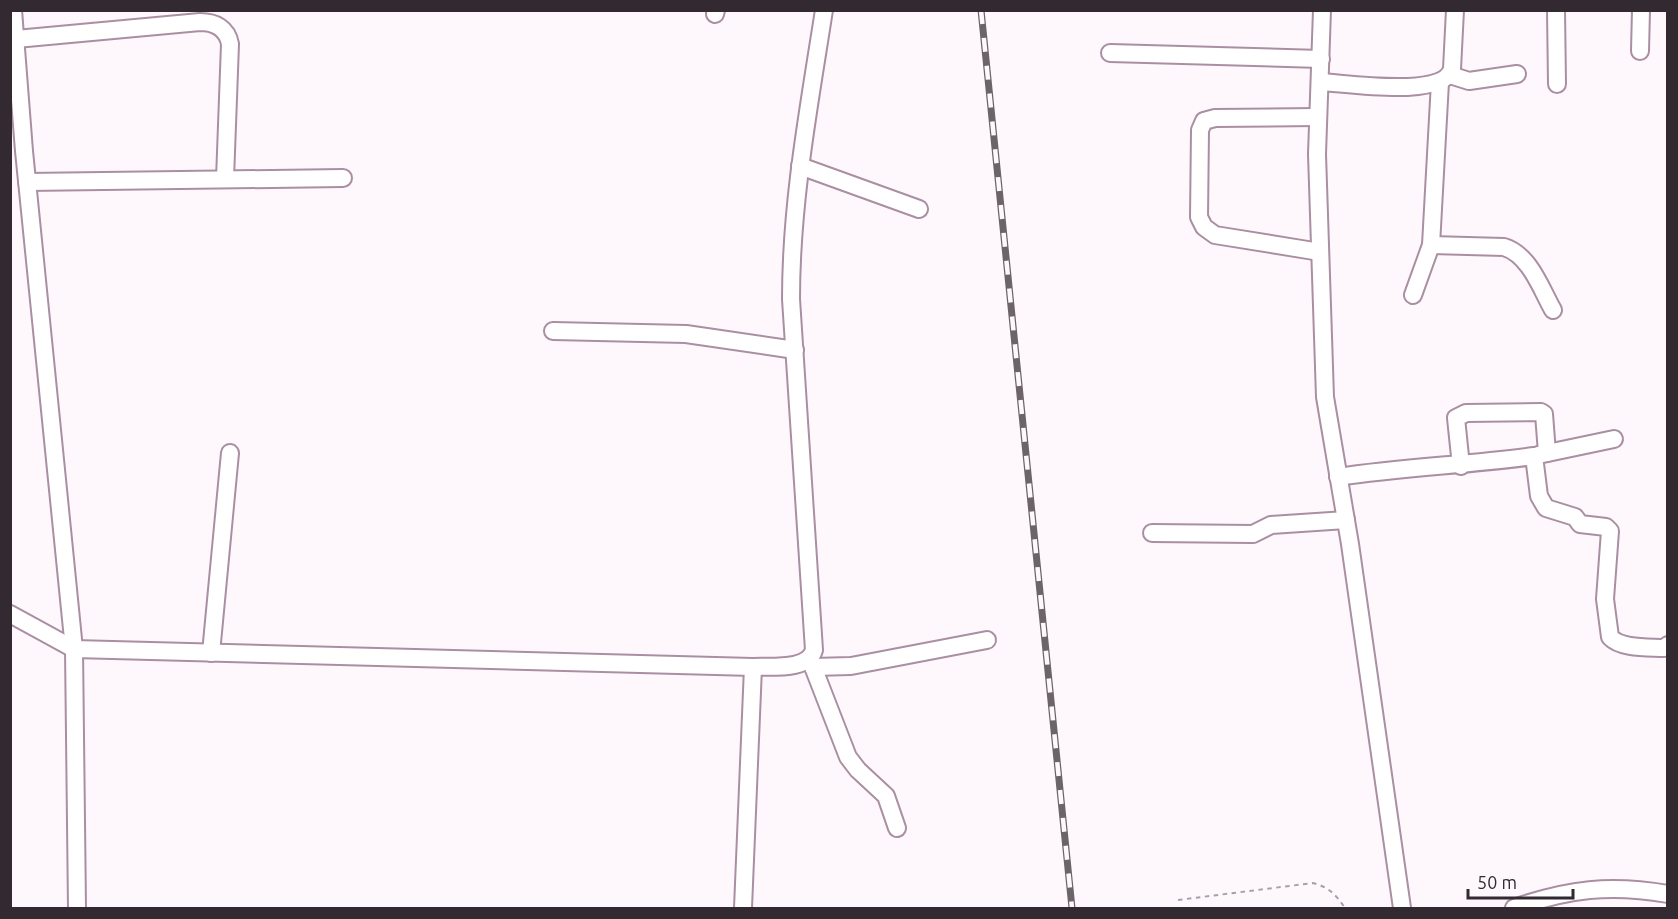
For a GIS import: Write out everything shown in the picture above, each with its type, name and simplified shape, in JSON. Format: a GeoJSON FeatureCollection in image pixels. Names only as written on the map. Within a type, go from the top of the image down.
{"type":"FeatureCollection","features":[{"type":"Feature","properties":{"kind":"street"},"geometry":{"type":"LineString","coordinates":[[13,10],[27,182],[74,649],[77,909]]}},
{"type":"Feature","properties":{"kind":"street"},"geometry":{"type":"LineString","coordinates":[[824,10],[800,166],[792,244],[795,350],[814,650],[812,663],[848,757],[858,770],[886,796],[897,828]]}},
{"type":"Feature","properties":{"kind":"street"},"geometry":{"type":"LineString","coordinates":[[1322,10],[1318,117],[1326,403],[1346,520],[1402,909]]}},
{"type":"Feature","properties":{"kind":"street"},"geometry":{"type":"LineString","coordinates":[[1413,295],[1431,245],[1445,78],[1455,10]]}},
{"type":"Feature","properties":{"kind":"street"},"geometry":{"type":"LineString","coordinates":[[1556,10],[1557,84]]}},
{"type":"Feature","properties":{"kind":"street"},"geometry":{"type":"LineString","coordinates":[[1640,51],[1641,10]]}},
{"type":"Feature","properties":{"kind":"street"},"geometry":{"type":"LineString","coordinates":[[16,39],[200,22],[219,27],[228,37],[230,44],[225,179]]}},
{"type":"Feature","properties":{"kind":"street"},"geometry":{"type":"LineString","coordinates":[[1110,53],[1321,59]]}},
{"type":"Feature","properties":{"kind":"street"},"geometry":{"type":"LineString","coordinates":[[1320,82],[1420,88],[1445,78],[1469,81],[1517,74]]}},
{"type":"Feature","properties":{"kind":"street"},"geometry":{"type":"LineString","coordinates":[[1318,117],[1215,118],[1204,121],[1200,130],[1199,210],[1204,227],[1215,235],[1320,252]]}},
{"type":"Feature","properties":{"kind":"street"},"geometry":{"type":"LineString","coordinates":[[800,166],[919,208]]}},
{"type":"Feature","properties":{"kind":"street"},"geometry":{"type":"LineString","coordinates":[[27,182],[343,178]]}},
{"type":"Feature","properties":{"kind":"street"},"geometry":{"type":"LineString","coordinates":[[1431,245],[1504,247],[1514,250],[1526,262],[1553,310]]}},
{"type":"Feature","properties":{"kind":"street"},"geometry":{"type":"LineString","coordinates":[[553,331],[686,334],[795,350]]}},
{"type":"Feature","properties":{"kind":"street"},"geometry":{"type":"LineString","coordinates":[[1461,466],[1456,418],[1466,413],[1541,412],[1544,414],[1539,496],[1546,508],[1575,517],[1580,524],[1606,527],[1610,531],[1605,599],[1610,637],[1620,643],[1654,648],[1664,648],[1667,645]]}},
{"type":"Feature","properties":{"kind":"street"},"geometry":{"type":"LineString","coordinates":[[1338,477],[1392,469],[1461,466],[1540,454],[1614,439]]}},
{"type":"Feature","properties":{"kind":"street"},"geometry":{"type":"LineString","coordinates":[[211,652],[230,453]]}},
{"type":"Feature","properties":{"kind":"street"},"geometry":{"type":"LineString","coordinates":[[1152,533],[1253,534],[1271,525],[1346,520]]}},
{"type":"Feature","properties":{"kind":"street"},"geometry":{"type":"LineString","coordinates":[[10,614],[74,649],[753,667],[812,663],[851,666],[987,640]]}},
{"type":"Feature","properties":{"kind":"street"},"geometry":{"type":"LineString","coordinates":[[743,909],[753,667]]}},
{"type":"Feature","properties":{"kind":"street"},"geometry":{"type":"LineString","coordinates":[[1514,909],[1568,891],[1622,888],[1668,894]]}},
{"type":"Feature","properties":{"kind":"path"},"geometry":{"type":"LineString","coordinates":[[1178,900],[1313,883],[1325,886],[1337,897],[1345,909]]}},
{"type":"Feature","properties":{"kind":"railway"},"geometry":{"type":"LineString","coordinates":[[981,10],[1072,908]]}}]}
